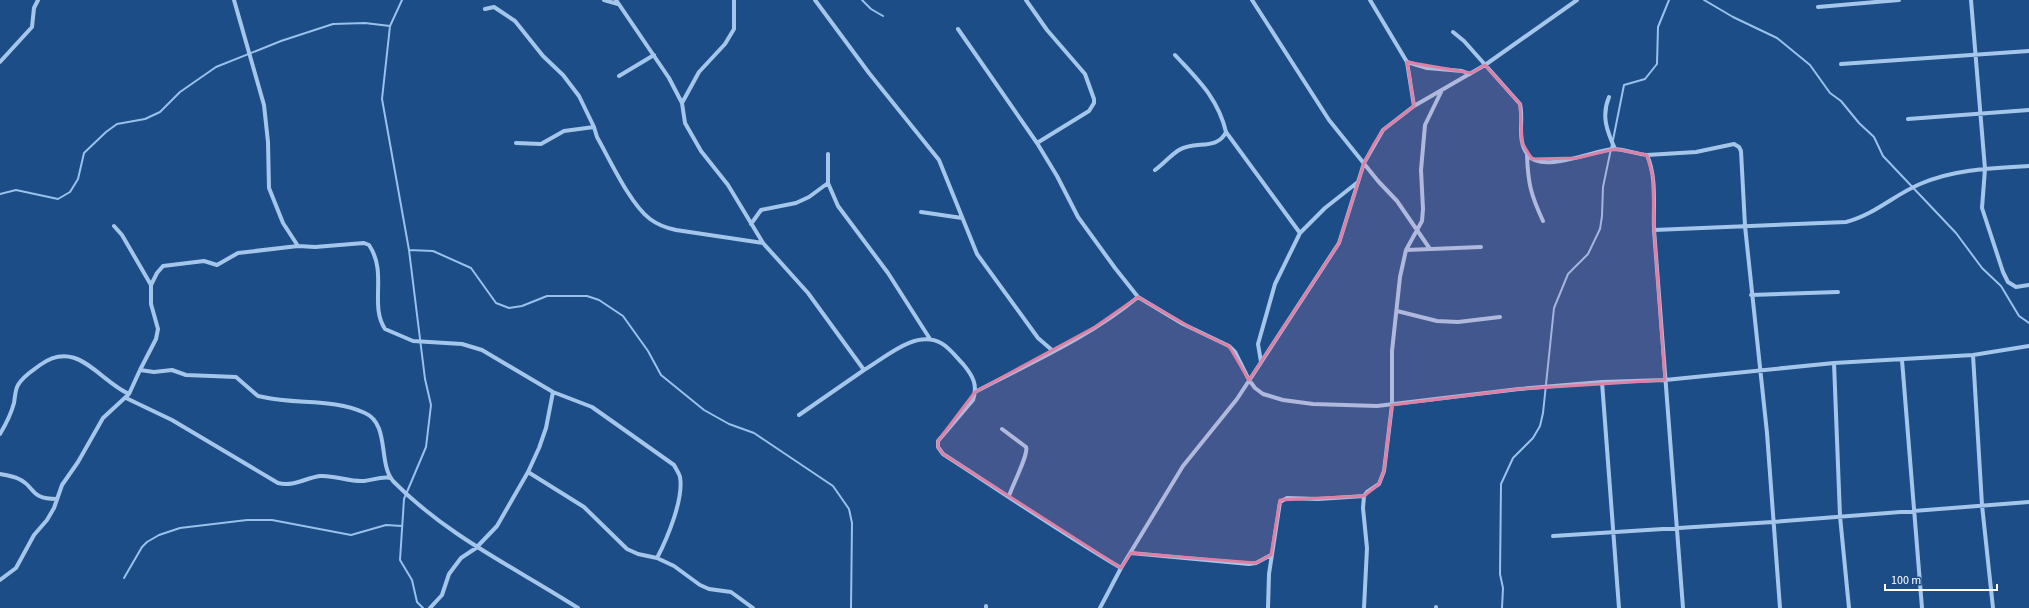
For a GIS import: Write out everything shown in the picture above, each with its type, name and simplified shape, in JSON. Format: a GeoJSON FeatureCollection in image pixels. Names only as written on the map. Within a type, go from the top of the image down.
{"type":"FeatureCollection","features":[{"type":"Feature","properties":{"kind":"street"},"geometry":{"type":"LineString","coordinates":[[0,62],[32,27],[34,8],[38,0]]}},
{"type":"Feature","properties":{"kind":"street"},"geometry":{"type":"LineString","coordinates":[[234,0],[264,105],[268,142],[269,188],[283,223],[298,246]]}},
{"type":"Feature","properties":{"kind":"street"},"geometry":{"type":"LineString","coordinates":[[604,0],[617,2],[654,55],[682,103],[683,116],[694,140],[728,185],[762,243],[808,293],[864,370]]}},
{"type":"Feature","properties":{"kind":"street"},"geometry":{"type":"LineString","coordinates":[[682,103],[699,72],[725,44],[734,30],[734,0]]}},
{"type":"Feature","properties":{"kind":"street"},"geometry":{"type":"LineString","coordinates":[[814,0],[869,73],[939,160],[977,254],[1038,338],[1053,351]]}},
{"type":"Feature","properties":{"kind":"street"},"geometry":{"type":"LineString","coordinates":[[1026,0],[1047,30],[1085,74],[1094,99],[1094,103],[1089,111],[1037,143]]}},
{"type":"Feature","properties":{"kind":"street"},"geometry":{"type":"LineString","coordinates":[[1252,0],[1329,120],[1364,163],[1398,200],[1430,249]]}},
{"type":"Feature","properties":{"kind":"street"},"geometry":{"type":"LineString","coordinates":[[1370,0],[1407,62],[1414,106]]}},
{"type":"Feature","properties":{"kind":"street"},"geometry":{"type":"LineString","coordinates":[[1100,608],[1121,568],[1183,466],[1237,399],[1340,243],[1364,163],[1383,130],[1414,106],[1485,65],[1577,0]]}},
{"type":"Feature","properties":{"kind":"street"},"geometry":{"type":"LineString","coordinates":[[1818,7],[1898,0]]}},
{"type":"Feature","properties":{"kind":"street"},"geometry":{"type":"LineString","coordinates":[[1971,0],[1982,114],[1985,169],[1982,208],[2003,272],[2008,282],[2016,287],[2029,285]]}},
{"type":"Feature","properties":{"kind":"street"},"geometry":{"type":"LineString","coordinates":[[485,9],[494,8],[515,21],[543,56],[571,86],[581,100],[594,127],[597,137],[630,196],[649,219],[663,227],[676,230],[762,243]]}},
{"type":"Feature","properties":{"kind":"street"},"geometry":{"type":"LineString","coordinates":[[958,29],[1037,143],[1057,176],[1078,218],[1138,297],[1183,324],[1229,346],[1235,352],[1249,380],[1255,388],[1263,394],[1283,400],[1334,406],[1392,405],[1495,392],[1602,382],[1665,380],[1759,370],[1973,355],[2029,346]]}},
{"type":"Feature","properties":{"kind":"street"},"geometry":{"type":"LineString","coordinates":[[1453,32],[1520,104],[1522,111],[1522,143],[1527,154],[1530,189],[1543,222]]}},
{"type":"Feature","properties":{"kind":"street"},"geometry":{"type":"LineString","coordinates":[[1841,64],[2029,50]]}},
{"type":"Feature","properties":{"kind":"street"},"geometry":{"type":"LineString","coordinates":[[619,76],[654,55]]}},
{"type":"Feature","properties":{"kind":"street"},"geometry":{"type":"LineString","coordinates":[[1175,55],[1210,94],[1223,119],[1226,132],[1300,233]]}},
{"type":"Feature","properties":{"kind":"street"},"geometry":{"type":"LineString","coordinates":[[1407,62],[1427,68],[1462,71],[1470,74]]}},
{"type":"Feature","properties":{"kind":"street"},"geometry":{"type":"LineString","coordinates":[[1364,608],[1367,548],[1363,508],[1364,496],[1382,478],[1392,405],[1392,351],[1400,277],[1406,250],[1422,221],[1423,210],[1420,170],[1425,125],[1442,90]]}},
{"type":"Feature","properties":{"kind":"street"},"geometry":{"type":"LineString","coordinates":[[1608,97],[1604,108],[1609,135],[1615,149]]}},
{"type":"Feature","properties":{"kind":"street"},"geometry":{"type":"LineString","coordinates":[[1908,119],[2029,110]]}},
{"type":"Feature","properties":{"kind":"street"},"geometry":{"type":"LineString","coordinates":[[516,143],[541,144],[564,131],[594,127]]}},
{"type":"Feature","properties":{"kind":"street"},"geometry":{"type":"LineString","coordinates":[[1155,170],[1179,150],[1185,147],[1217,143],[1223,139],[1226,132]]}},
{"type":"Feature","properties":{"kind":"street"},"geometry":{"type":"LineString","coordinates":[[1527,154],[1532,159],[1540,162],[1578,158],[1615,149],[1646,155],[1696,152],[1734,144],[1739,147],[1741,151],[1745,226],[1751,295],[1767,433],[1780,608]]}},
{"type":"Feature","properties":{"kind":"street"},"geometry":{"type":"LineString","coordinates":[[828,154],[828,183],[838,206],[888,273],[930,339]]}},
{"type":"Feature","properties":{"kind":"street"},"geometry":{"type":"LineString","coordinates":[[1646,155],[1653,177],[1654,230],[1683,608]]}},
{"type":"Feature","properties":{"kind":"street"},"geometry":{"type":"LineString","coordinates":[[1654,230],[1846,222],[1864,217],[1922,183],[1948,175],[1985,169],[2029,166]]}},
{"type":"Feature","properties":{"kind":"street"},"geometry":{"type":"LineString","coordinates":[[1261,362],[1258,344],[1276,284],[1300,233],[1325,208],[1358,182]]}},
{"type":"Feature","properties":{"kind":"street"},"geometry":{"type":"LineString","coordinates":[[751,224],[756,214],[761,210],[796,203],[809,197],[828,183]]}},
{"type":"Feature","properties":{"kind":"street"},"geometry":{"type":"LineString","coordinates":[[920,212],[962,218]]}},
{"type":"Feature","properties":{"kind":"street"},"geometry":{"type":"LineString","coordinates":[[114,226],[122,235],[152,285]]}},
{"type":"Feature","properties":{"kind":"street"},"geometry":{"type":"LineString","coordinates":[[0,580],[16,568],[34,535],[54,508],[62,485],[78,462],[103,418],[129,394],[140,370],[154,346],[158,333],[151,304],[152,285],[157,273],[163,266],[204,261],[217,265],[230,256],[238,253],[298,246],[315,247],[364,243],[369,245],[378,265],[379,316],[385,329],[413,341],[471,345],[494,356],[552,392],[592,406],[674,466],[680,477],[679,493],[669,535],[656,558]]}},
{"type":"Feature","properties":{"kind":"street"},"geometry":{"type":"LineString","coordinates":[[1406,250],[1481,247]]}},
{"type":"Feature","properties":{"kind":"street"},"geometry":{"type":"LineString","coordinates":[[1751,295],[1838,292]]}},
{"type":"Feature","properties":{"kind":"street"},"geometry":{"type":"LineString","coordinates":[[975,392],[1053,351],[1118,314],[1138,297]]}},
{"type":"Feature","properties":{"kind":"street"},"geometry":{"type":"LineString","coordinates":[[1396,311],[1438,321],[1458,322],[1500,317]]}},
{"type":"Feature","properties":{"kind":"street"},"geometry":{"type":"LineString","coordinates":[[799,415],[864,370],[912,341],[930,339],[940,342],[949,349],[972,374],[975,392],[973,400],[938,441],[938,447],[943,454],[1009,496],[1067,536],[1121,568]]}},
{"type":"Feature","properties":{"kind":"street"},"geometry":{"type":"LineString","coordinates":[[0,434],[14,402],[16,387],[24,377],[50,358],[64,355],[72,356],[101,373],[129,394]]}},
{"type":"Feature","properties":{"kind":"street"},"geometry":{"type":"LineString","coordinates":[[1973,355],[1982,505],[1993,608]]}},
{"type":"Feature","properties":{"kind":"street"},"geometry":{"type":"LineString","coordinates":[[1902,360],[1922,608]]}},
{"type":"Feature","properties":{"kind":"street"},"geometry":{"type":"LineString","coordinates":[[1834,364],[1840,516],[1849,608]]}},
{"type":"Feature","properties":{"kind":"street"},"geometry":{"type":"LineString","coordinates":[[140,370],[154,372],[172,370],[186,375],[236,377],[258,396],[320,402],[366,413],[373,419],[380,432],[383,443],[383,454],[391,478],[436,520],[476,548],[578,608]]}},
{"type":"Feature","properties":{"kind":"street"},"geometry":{"type":"LineString","coordinates":[[1602,382],[1619,608]]}},
{"type":"Feature","properties":{"kind":"street"},"geometry":{"type":"LineString","coordinates":[[430,608],[442,595],[449,574],[460,558],[476,548],[496,526],[528,472],[546,428],[552,402],[552,392]]}},
{"type":"Feature","properties":{"kind":"street"},"geometry":{"type":"LineString","coordinates":[[126,398],[172,420],[278,483],[293,485],[319,476],[338,476],[356,481],[382,477],[391,478]]}},
{"type":"Feature","properties":{"kind":"street"},"geometry":{"type":"LineString","coordinates":[[1002,429],[1026,446],[1028,450],[1027,456],[1017,474],[1009,496]]}},
{"type":"Feature","properties":{"kind":"street"},"geometry":{"type":"LineString","coordinates":[[528,472],[584,507],[627,548],[638,554],[656,558],[674,566],[700,585],[709,589],[731,592],[753,608]]}},
{"type":"Feature","properties":{"kind":"street"},"geometry":{"type":"LineString","coordinates":[[0,474],[20,479],[35,494],[47,499],[57,499]]}},
{"type":"Feature","properties":{"kind":"street"},"geometry":{"type":"LineString","coordinates":[[1268,608],[1272,555],[1280,502],[1283,499],[1318,499],[1364,496]]}},
{"type":"Feature","properties":{"kind":"street"},"geometry":{"type":"LineString","coordinates":[[1553,536],[1773,522],[2029,502]]}},
{"type":"Feature","properties":{"kind":"street"},"geometry":{"type":"LineString","coordinates":[[1130,553],[1249,564],[1256,563],[1272,555]]}},
{"type":"Feature","properties":{"kind":"highlighted area"},"geometry":{"type":"Polygon","coordinates":[[[1407,62],[1471,73],[1485,65],[1520,104],[1522,143],[1532,159],[1577,158],[1615,149],[1647,155],[1650,162],[1653,177],[1654,230],[1665,380],[1519,389],[1392,405],[1384,471],[1379,484],[1364,496],[1280,500],[1271,555],[1256,563],[1131,553],[1121,568],[943,454],[938,447],[938,441],[975,392],[1095,327],[1138,297],[1195,330],[1229,346],[1249,380],[1339,243],[1364,163],[1374,144],[1383,130],[1414,106],[1407,62]]]}},
{"type":"Feature","properties":{"kind":"waterway"},"geometry":{"type":"LineString","coordinates":[[402,0],[390,26],[382,99],[409,250],[425,379],[431,405],[426,447],[404,499],[400,560],[412,580],[417,602],[423,608]]}},
{"type":"Feature","properties":{"kind":"waterway"},"geometry":{"type":"LineString","coordinates":[[862,0],[871,9],[883,16]]}},
{"type":"Feature","properties":{"kind":"waterway"},"geometry":{"type":"LineString","coordinates":[[1613,140],[1624,85],[1645,79],[1657,64],[1658,27],[1669,0]]}},
{"type":"Feature","properties":{"kind":"waterway"},"geometry":{"type":"LineString","coordinates":[[1704,0],[1733,17],[1777,38],[1810,65],[1830,93],[1841,101],[1859,123],[1874,137],[1883,156],[1956,233],[1982,268],[2001,286],[2019,316],[2029,323]]}},
{"type":"Feature","properties":{"kind":"waterway"},"geometry":{"type":"LineString","coordinates":[[0,194],[16,190],[58,199],[70,192],[78,179],[84,153],[106,132],[117,124],[145,119],[160,112],[180,92],[216,67],[281,41],[333,24],[365,23],[390,26]]}},
{"type":"Feature","properties":{"kind":"waterway"},"geometry":{"type":"LineString","coordinates":[[1502,608],[1503,588],[1500,574],[1501,484],[1513,458],[1533,438],[1540,426],[1543,413],[1554,308],[1568,274],[1588,254],[1600,229],[1603,187],[1612,144]]}},
{"type":"Feature","properties":{"kind":"waterway"},"geometry":{"type":"LineString","coordinates":[[409,250],[433,251],[471,268],[496,303],[509,308],[522,306],[547,296],[587,296],[599,300],[623,316],[648,351],[661,375],[704,410],[729,424],[754,433],[833,486],[849,509],[852,523],[851,608]]}},
{"type":"Feature","properties":{"kind":"waterway"},"geometry":{"type":"LineString","coordinates":[[124,578],[142,547],[147,542],[159,535],[180,528],[247,520],[272,520],[351,535],[386,525],[402,526]]}}]}
